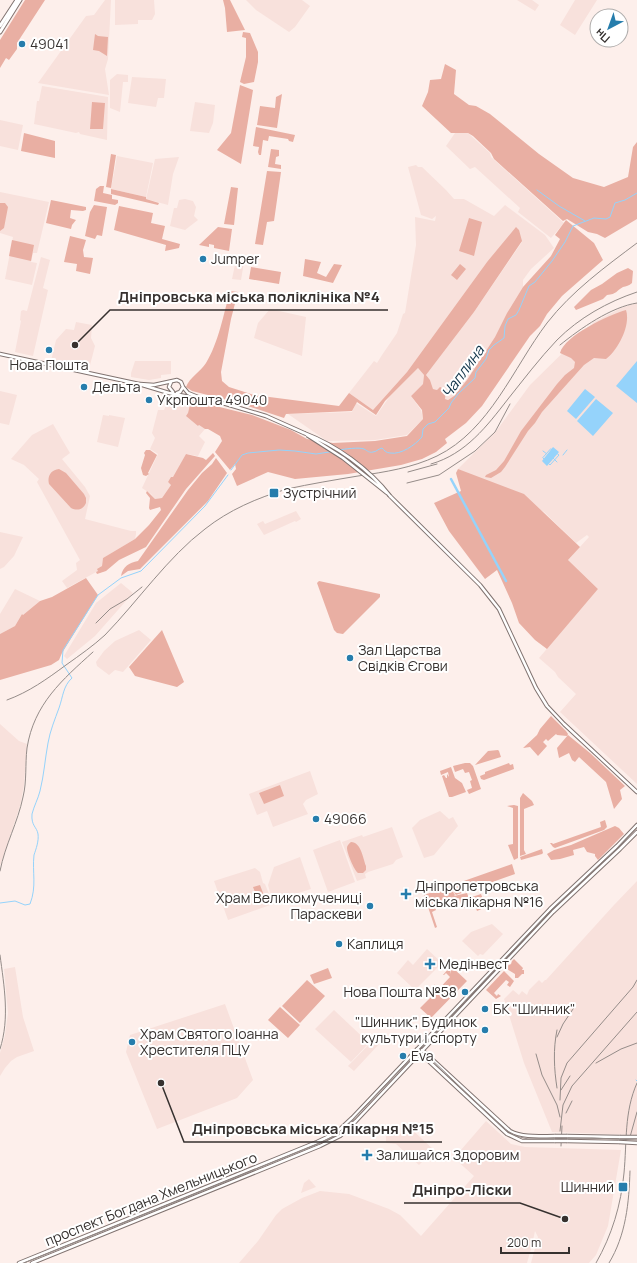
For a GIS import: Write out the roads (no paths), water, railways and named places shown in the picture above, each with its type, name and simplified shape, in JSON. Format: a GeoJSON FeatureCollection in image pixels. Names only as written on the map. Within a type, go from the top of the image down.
{"type":"FeatureCollection","features":[{"type":"Feature","properties":{"kind":"main road"},"geometry":{"type":"LineString","coordinates":[[0,26],[17,0]]}},
{"type":"Feature","properties":{"kind":"main road"},"geometry":{"type":"LineString","coordinates":[[0,32],[20,0]]}},
{"type":"Feature","properties":{"kind":"main road"},"geometry":{"type":"LineString","coordinates":[[0,354],[206,399]]}},
{"type":"Feature","properties":{"kind":"main road"},"geometry":{"type":"LineString","coordinates":[[139,384],[154,384],[173,380],[180,381],[182,387],[188,394],[258,413],[319,439],[345,455],[377,481],[390,496],[480,585],[490,597],[499,609],[536,688],[550,709],[637,792]]}},
{"type":"Feature","properties":{"kind":"main road"},"geometry":{"type":"LineString","coordinates":[[173,380],[169,386],[170,391],[174,393],[180,392],[182,387]]}},
{"type":"Feature","properties":{"kind":"main road","name":"проспект Богдана Хмельницького"},"geometry":{"type":"LineString","coordinates":[[19,1263],[330,1136],[348,1122],[550,909],[614,849],[637,825]]}},
{"type":"Feature","properties":{"kind":"main road","name":"проспект Богдана Хмельницького"},"geometry":{"type":"LineString","coordinates":[[32,1263],[330,1142],[348,1129],[553,912],[620,850],[637,832]]}},
{"type":"Feature","properties":{"kind":"main road"},"geometry":{"type":"LineString","coordinates":[[445,1019],[449,1023]]}},
{"type":"Feature","properties":{"kind":"main road"},"geometry":{"type":"LineString","coordinates":[[417,1049],[423,1050],[510,1131],[529,1136],[637,1138]]}},
{"type":"Feature","properties":{"kind":"main road"},"geometry":{"type":"LineString","coordinates":[[417,1049],[509,1136],[522,1141],[637,1143]]}},
{"type":"Feature","properties":{"kind":"main road"},"geometry":{"type":"LineString","coordinates":[[442,1074],[445,1070]]}},
{"type":"Feature","properties":{"kind":"water"},"geometry":{"type":"Polygon","coordinates":[[[637,361],[637,403],[616,386],[637,361]]]}},
{"type":"Feature","properties":{"kind":"water"},"geometry":{"type":"Polygon","coordinates":[[[585,389],[595,397],[576,419],[567,411],[585,389]]]}},
{"type":"Feature","properties":{"kind":"water"},"geometry":{"type":"Polygon","coordinates":[[[596,399],[613,413],[593,436],[577,421],[596,399]]]}},
{"type":"Feature","properties":{"kind":"water"},"geometry":{"type":"Polygon","coordinates":[[[553,447],[559,452],[547,466],[542,461],[553,447]]]}},
{"type":"Feature","properties":{"kind":"waterway"},"geometry":{"type":"LineString","coordinates":[[537,190],[559,206],[585,221]]}},
{"type":"Feature","properties":{"kind":"waterway","name":"Чаплина"},"geometry":{"type":"LineString","coordinates":[[339,450],[359,448],[368,452],[375,452],[382,448],[387,452],[394,453],[408,449],[416,443],[422,437],[423,429],[428,424],[435,422],[449,408],[458,394],[475,378],[476,372],[486,359],[489,350],[504,338],[505,326],[508,319],[516,315],[529,286],[535,282],[552,261],[565,242],[573,226],[594,218],[606,219],[610,217],[615,203],[625,200],[637,193]]}},
{"type":"Feature","properties":{"kind":"waterway"},"geometry":{"type":"LineString","coordinates":[[551,449],[559,455],[550,465],[543,458],[551,449]]}},
{"type":"Feature","properties":{"kind":"waterway","name":"Чаплина"},"geometry":{"type":"LineString","coordinates":[[231,470],[242,455],[248,453],[279,450],[316,454],[336,451]]}},
{"type":"Feature","properties":{"kind":"waterway"},"geometry":{"type":"LineString","coordinates":[[563,455],[567,450]]}},
{"type":"Feature","properties":{"kind":"waterway"},"geometry":{"type":"LineString","coordinates":[[543,451],[547,454]]}},
{"type":"Feature","properties":{"kind":"waterway"},"geometry":{"type":"LineString","coordinates":[[553,458],[557,462]]}},
{"type":"Feature","properties":{"kind":"waterway"},"geometry":{"type":"LineString","coordinates":[[0,903],[15,901],[25,905],[30,904],[32,897],[34,885],[34,855],[38,837],[32,821],[32,814],[43,779],[51,730],[65,688],[72,678],[62,663],[63,650],[98,595],[121,578],[141,571],[205,506],[228,475]]}},
{"type":"Feature","properties":{"kind":"waterway"},"geometry":{"type":"LineString","coordinates":[[451,479],[506,581]]}},
{"type":"Feature","properties":{"kind":"tram line"},"geometry":{"type":"LineString","coordinates":[[24,1263],[318,1144],[336,1135],[353,1119],[551,910],[616,849],[637,827]]}},
{"type":"Feature","properties":{"kind":"tram line"},"geometry":{"type":"LineString","coordinates":[[413,1056],[420,1053],[427,1055],[503,1128],[516,1136],[528,1139],[592,1138],[637,1140]]}},
{"type":"Feature","properties":{"kind":"railway"},"geometry":{"type":"LineString","coordinates":[[7,700],[38,685],[96,643],[191,540],[214,522],[234,510],[265,496],[287,489],[408,467],[437,456],[456,445],[472,431],[499,397],[547,323],[557,311],[589,280],[637,243]]}},
{"type":"Feature","properties":{"kind":"railway"},"geometry":{"type":"LineString","coordinates":[[431,464],[455,453],[475,438],[484,429],[544,354],[566,332],[584,318],[604,306],[637,292]]}},
{"type":"Feature","properties":{"kind":"railway"},"geometry":{"type":"LineString","coordinates":[[560,345],[597,319],[617,309],[637,303]]}},
{"type":"Feature","properties":{"kind":"railway"},"geometry":{"type":"LineString","coordinates":[[407,483],[439,475],[475,451],[495,432],[510,404]]}},
{"type":"Feature","properties":{"kind":"railway"},"geometry":{"type":"LineString","coordinates":[[408,472],[437,464]]}},
{"type":"Feature","properties":{"kind":"railway"},"geometry":{"type":"LineString","coordinates":[[96,623],[110,609],[127,599],[142,587]]}},
{"type":"Feature","properties":{"kind":"railway"},"geometry":{"type":"LineString","coordinates":[[0,871],[23,797],[27,748],[36,718],[51,694],[60,683],[93,652]]}},
{"type":"Feature","properties":{"kind":"railway"},"geometry":{"type":"LineString","coordinates":[[0,955],[5,1002],[5,1026],[0,1049]]}},
{"type":"Feature","properties":{"kind":"railway"},"geometry":{"type":"LineString","coordinates":[[560,1100],[561,1078],[567,1063],[633,987],[637,980]]}},
{"type":"Feature","properties":{"kind":"railway"},"geometry":{"type":"LineString","coordinates":[[557,1037],[563,1024],[575,1006]]}},
{"type":"Feature","properties":{"kind":"railway"},"geometry":{"type":"LineString","coordinates":[[560,1131],[563,1105],[572,1086],[637,1012]]}},
{"type":"Feature","properties":{"kind":"railway"},"geometry":{"type":"LineString","coordinates":[[557,1030],[554,1059],[557,1088]]}},
{"type":"Feature","properties":{"kind":"railway"},"geometry":{"type":"LineString","coordinates":[[596,1063],[621,1049],[637,1043]]}},
{"type":"Feature","properties":{"kind":"railway"},"geometry":{"type":"LineString","coordinates":[[536,1054],[542,1075],[557,1105],[560,1117]]}},
{"type":"Feature","properties":{"kind":"railway"},"geometry":{"type":"LineString","coordinates":[[561,1090],[570,1076]]}},
{"type":"Feature","properties":{"kind":"railway"},"geometry":{"type":"LineString","coordinates":[[596,1263],[607,1242],[621,1197],[628,1116],[637,1083]]}},
{"type":"Feature","properties":{"kind":"railway"},"geometry":{"type":"LineString","coordinates":[[566,1113],[572,1101]]}},
{"type":"Feature","properties":{"kind":"railway"},"geometry":{"type":"LineString","coordinates":[[630,1137],[637,1112]]}},
{"type":"Feature","properties":{"kind":"railway"},"geometry":{"type":"LineString","coordinates":[[561,1146],[562,1126]]}},
{"type":"Feature","properties":{"kind":"railway"},"geometry":{"type":"LineString","coordinates":[[609,1263],[615,1252],[626,1218],[630,1171]]}},
{"type":"Feature","properties":{"kind":"place","name":"49041"},"geometry":{"type":"Point","coordinates":[22,44]}},
{"type":"Feature","properties":{"kind":"place","name":"Jumper"},"geometry":{"type":"Point","coordinates":[203,259]}},
{"type":"Feature","properties":{"kind":"place","name":"Дніпровська міська поліклініка №4"},"geometry":{"type":"Point","coordinates":[75,345]}},
{"type":"Feature","properties":{"kind":"place","name":"Нова Пошта"},"geometry":{"type":"Point","coordinates":[49,350]}},
{"type":"Feature","properties":{"kind":"place","name":"Дельта"},"geometry":{"type":"Point","coordinates":[84,387]}},
{"type":"Feature","properties":{"kind":"place","name":"Укрпошта 49040"},"geometry":{"type":"Point","coordinates":[149,400]}},
{"type":"Feature","properties":{"kind":"place","name":"Зустрічний"},"geometry":{"type":"Point","coordinates":[274,493]}},
{"type":"Feature","properties":{"kind":"place","name":"Зал Царства Свідків Єгови"},"geometry":{"type":"Point","coordinates":[350,658]}},
{"type":"Feature","properties":{"kind":"place","name":"49066"},"geometry":{"type":"Point","coordinates":[316,819]}},
{"type":"Feature","properties":{"kind":"place","name":"Дніпропетровська міська лікарня №16"},"geometry":{"type":"Point","coordinates":[406,894]}},
{"type":"Feature","properties":{"kind":"place","name":"Храм Великомучениці Параскеви"},"geometry":{"type":"Point","coordinates":[370,906]}},
{"type":"Feature","properties":{"kind":"place","name":"Каплиця"},"geometry":{"type":"Point","coordinates":[339,944]}},
{"type":"Feature","properties":{"kind":"place","name":"Медінвест"},"geometry":{"type":"Point","coordinates":[430,964]}},
{"type":"Feature","properties":{"kind":"place","name":"Нова Пошта №58"},"geometry":{"type":"Point","coordinates":[465,992]}},
{"type":"Feature","properties":{"kind":"place","name":"БК \"Шинник\""},"geometry":{"type":"Point","coordinates":[485,1009]}},
{"type":"Feature","properties":{"kind":"place","name":"\"Шинник\", Будинок культури і спорту"},"geometry":{"type":"Point","coordinates":[485,1030]}},
{"type":"Feature","properties":{"kind":"place","name":"Храм Святого Іоанна Хрестителя ПЦУ"},"geometry":{"type":"Point","coordinates":[132,1042]}},
{"type":"Feature","properties":{"kind":"place","name":"Eva"},"geometry":{"type":"Point","coordinates":[403,1056]}},
{"type":"Feature","properties":{"kind":"place","name":"Дніпровська міська лікарня №15"},"geometry":{"type":"Point","coordinates":[161,1083]}},
{"type":"Feature","properties":{"kind":"place","name":"Залишайся Здоровим"},"geometry":{"type":"Point","coordinates":[367,1155]}},
{"type":"Feature","properties":{"kind":"place","name":"Шинний"},"geometry":{"type":"Point","coordinates":[623,1187]}},
{"type":"Feature","properties":{"kind":"place","name":"Дніпро-Ліски"},"geometry":{"type":"Point","coordinates":[565,1219]}}]}
